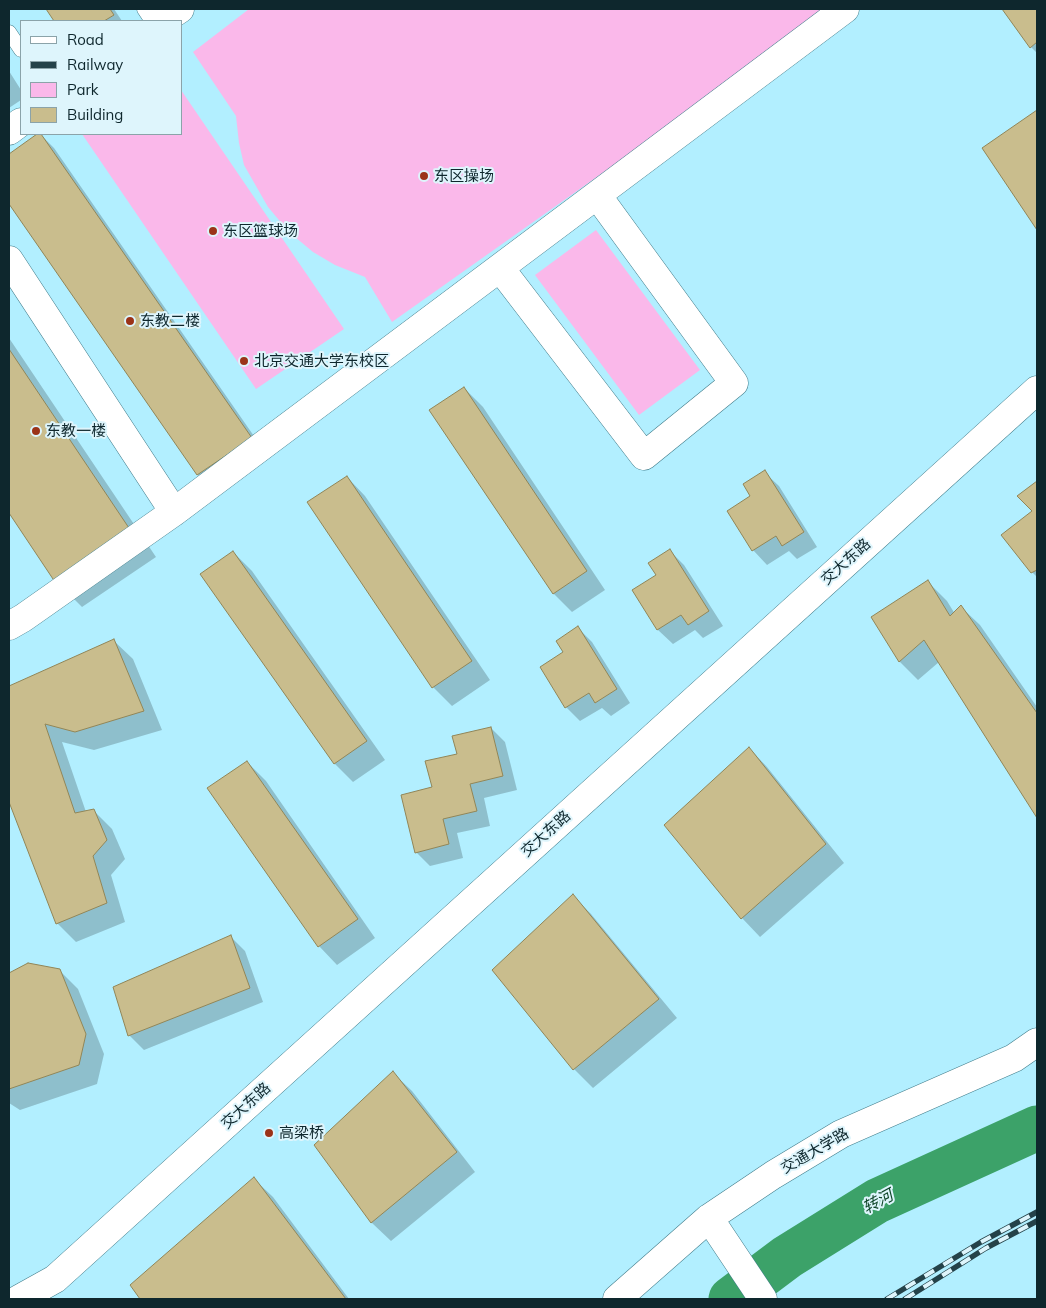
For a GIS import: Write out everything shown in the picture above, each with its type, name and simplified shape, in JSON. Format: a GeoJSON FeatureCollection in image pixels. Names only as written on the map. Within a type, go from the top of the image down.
{"type":"FeatureCollection","features":[{"type":"Feature","properties":{"kind":"street"},"geometry":{"type":"LineString","coordinates":[[164,20],[180,9]]}},
{"type":"Feature","properties":{"kind":"street"},"geometry":{"type":"LineString","coordinates":[[9,626],[174,512],[845,9]]}},
{"type":"Feature","properties":{"kind":"street"},"geometry":{"type":"LineString","coordinates":[[9,131],[20,123]]}},
{"type":"Feature","properties":{"kind":"street"},"geometry":{"type":"LineString","coordinates":[[500,268],[644,456],[734,383],[597,194]]}},
{"type":"Feature","properties":{"kind":"street"},"geometry":{"type":"LineString","coordinates":[[9,260],[174,512]]}},
{"type":"Feature","properties":{"kind":"street","name":"交大东路"},"geometry":{"type":"LineString","coordinates":[[20,1299],[48,1289],[1037,390]]}},
{"type":"Feature","properties":{"kind":"street","name":"交通大学路"},"geometry":{"type":"LineString","coordinates":[[617,1299],[709,1218],[773,1175],[841,1134],[1014,1058],[1037,1042]]}},
{"type":"Feature","properties":{"kind":"street"},"geometry":{"type":"LineString","coordinates":[[709,1218],[763,1299]]}},
{"type":"Feature","properties":{"kind":"lane"},"geometry":{"type":"LineString","coordinates":[[144,9],[151,20]]}},
{"type":"Feature","properties":{"kind":"lane"},"geometry":{"type":"LineString","coordinates":[[9,32],[20,48]]}},
{"type":"Feature","properties":{"kind":"green space","name":"东区操场"},"geometry":{"type":"Polygon","coordinates":[[[249,9],[834,9],[392,322],[365,277],[335,265],[313,252],[289,232],[268,207],[244,165],[236,116],[193,52],[249,9]]]}},
{"type":"Feature","properties":{"kind":"green space","name":"东区篮球场"},"geometry":{"type":"Polygon","coordinates":[[[182,91],[344,329],[256,389],[83,135],[182,135],[182,91]]]}},
{"type":"Feature","properties":{"kind":"green space"},"geometry":{"type":"Polygon","coordinates":[[[596,230],[700,370],[639,415],[535,275],[596,230]]]}},
{"type":"Feature","properties":{"kind":"building"},"geometry":{"type":"Polygon","coordinates":[[[46,9],[110,9],[114,15],[106,20],[53,20],[46,9]]]}},
{"type":"Feature","properties":{"kind":"building"},"geometry":{"type":"Polygon","coordinates":[[[1002,9],[1037,9],[1037,42],[1030,48],[1002,9]]]}},
{"type":"Feature","properties":{"kind":"building"},"geometry":{"type":"Polygon","coordinates":[[[1037,110],[1037,230],[982,148],[1037,110]]]}},
{"type":"Feature","properties":{"kind":"building","name":"东教二楼"},"geometry":{"type":"Polygon","coordinates":[[[36,135],[42,135],[252,438],[197,475],[9,204],[9,154],[36,135]]]}},
{"type":"Feature","properties":{"kind":"building","name":"东教一楼"},"geometry":{"type":"Polygon","coordinates":[[[9,349],[131,531],[55,582],[9,513],[9,349]]]}},
{"type":"Feature","properties":{"kind":"building"},"geometry":{"type":"Polygon","coordinates":[[[464,387],[587,571],[553,594],[429,410],[464,387]]]}},
{"type":"Feature","properties":{"kind":"building"},"geometry":{"type":"Polygon","coordinates":[[[765,470],[804,532],[782,546],[776,536],[752,551],[727,511],[750,496],[743,484],[765,470]]]}},
{"type":"Feature","properties":{"kind":"building"},"geometry":{"type":"Polygon","coordinates":[[[347,476],[472,661],[432,688],[307,502],[347,476]]]}},
{"type":"Feature","properties":{"kind":"building"},"geometry":{"type":"Polygon","coordinates":[[[1037,481],[1037,570],[1031,573],[1001,535],[1032,511],[1017,496],[1037,481]]]}},
{"type":"Feature","properties":{"kind":"building"},"geometry":{"type":"Polygon","coordinates":[[[670,549],[709,611],[688,625],[681,615],[657,630],[632,590],[656,575],[648,563],[670,549]]]}},
{"type":"Feature","properties":{"kind":"building"},"geometry":{"type":"Polygon","coordinates":[[[233,551],[367,741],[334,764],[200,574],[233,551]]]}},
{"type":"Feature","properties":{"kind":"building"},"geometry":{"type":"Polygon","coordinates":[[[928,580],[950,616],[961,605],[1037,713],[1037,818],[924,640],[899,662],[871,617],[928,580]]]}},
{"type":"Feature","properties":{"kind":"building"},"geometry":{"type":"Polygon","coordinates":[[[578,626],[617,689],[595,703],[589,693],[565,708],[540,667],[563,652],[556,641],[578,626]]]}},
{"type":"Feature","properties":{"kind":"building"},"geometry":{"type":"Polygon","coordinates":[[[114,639],[144,711],[75,732],[45,724],[75,813],[94,809],[107,840],[93,856],[107,903],[56,924],[9,802],[9,686],[114,639]]]}},
{"type":"Feature","properties":{"kind":"building"},"geometry":{"type":"Polygon","coordinates":[[[491,727],[503,776],[470,784],[477,811],[443,819],[449,844],[415,853],[401,795],[432,787],[425,761],[457,754],[452,736],[491,727]]]}},
{"type":"Feature","properties":{"kind":"building"},"geometry":{"type":"Polygon","coordinates":[[[749,747],[826,844],[741,919],[664,825],[749,747]]]}},
{"type":"Feature","properties":{"kind":"building"},"geometry":{"type":"Polygon","coordinates":[[[247,761],[358,919],[318,947],[207,788],[247,761]]]}},
{"type":"Feature","properties":{"kind":"building"},"geometry":{"type":"Polygon","coordinates":[[[573,894],[659,999],[573,1070],[492,970],[573,894]]]}},
{"type":"Feature","properties":{"kind":"building"},"geometry":{"type":"Polygon","coordinates":[[[231,935],[250,988],[128,1036],[113,987],[231,935]]]}},
{"type":"Feature","properties":{"kind":"building"},"geometry":{"type":"Polygon","coordinates":[[[28,963],[60,969],[86,1034],[79,1065],[9,1089],[9,973],[28,963]]]}},
{"type":"Feature","properties":{"kind":"building"},"geometry":{"type":"Polygon","coordinates":[[[393,1071],[457,1152],[371,1223],[314,1145],[393,1071]]]}},
{"type":"Feature","properties":{"kind":"building"},"geometry":{"type":"Polygon","coordinates":[[[254,1177],[346,1299],[140,1299],[130,1285],[254,1177]]]}},
{"type":"Feature","properties":{"kind":"waterway","name":"转河"},"geometry":{"type":"LineString","coordinates":[[731,1299],[787,1257],[877,1201],[1037,1128]]}},
{"type":"Feature","properties":{"kind":"railway"},"geometry":{"type":"LineString","coordinates":[[887,1299],[981,1242],[1037,1212]]}},
{"type":"Feature","properties":{"kind":"railway"},"geometry":{"type":"LineString","coordinates":[[905,1299],[986,1248],[1037,1221]]}},
{"type":"Feature","properties":{"kind":"place","name":"东区操场"},"geometry":{"type":"Point","coordinates":[424,176]}},
{"type":"Feature","properties":{"kind":"place","name":"东区篮球场"},"geometry":{"type":"Point","coordinates":[213,231]}},
{"type":"Feature","properties":{"kind":"place","name":"东教二楼"},"geometry":{"type":"Point","coordinates":[130,321]}},
{"type":"Feature","properties":{"kind":"place","name":"北京交通大学东校区"},"geometry":{"type":"Point","coordinates":[244,361]}},
{"type":"Feature","properties":{"kind":"place","name":"东教一楼"},"geometry":{"type":"Point","coordinates":[36,431]}},
{"type":"Feature","properties":{"kind":"place","name":"高梁桥"},"geometry":{"type":"Point","coordinates":[269,1133]}}]}
